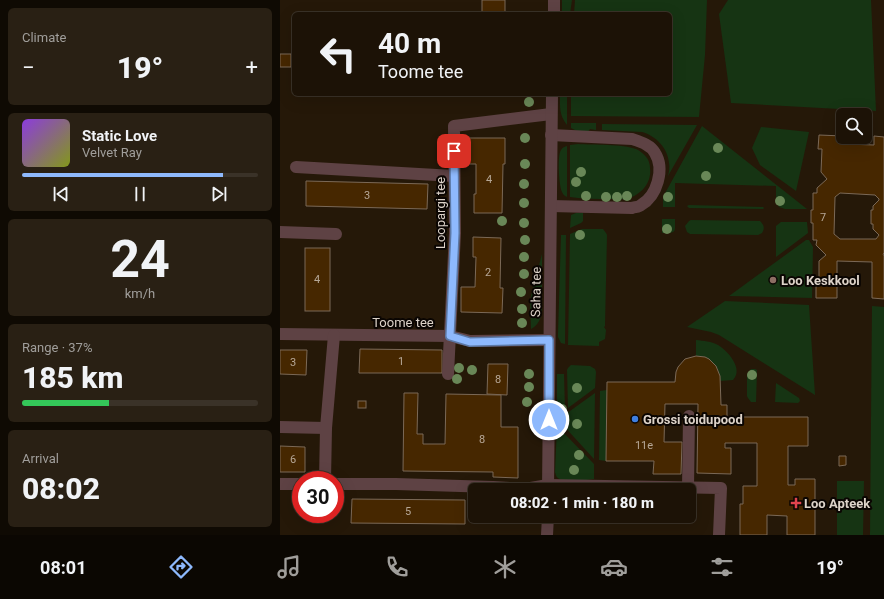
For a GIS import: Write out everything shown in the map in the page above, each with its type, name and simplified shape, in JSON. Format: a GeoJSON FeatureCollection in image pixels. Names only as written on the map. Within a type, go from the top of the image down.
{"type":"FeatureCollection","features":[{"type":"Feature","properties":{"kind":"street"},"geometry":{"type":"LineString","coordinates":[[554,0],[554,12]]}},
{"type":"Feature","properties":{"kind":"street","name":"Saha tee"},"geometry":{"type":"LineString","coordinates":[[548,483],[552,96]]}},
{"type":"Feature","properties":{"kind":"street","name":"Loopargi tee"},"geometry":{"type":"LineString","coordinates":[[448,374],[455,233],[454,126],[551,114]]}},
{"type":"Feature","properties":{"kind":"street"},"geometry":{"type":"LineString","coordinates":[[551,135],[632,138],[645,143],[655,152],[659,162],[660,173],[658,183],[653,194],[640,206],[632,208],[551,206]]}},
{"type":"Feature","properties":{"kind":"street"},"geometry":{"type":"LineString","coordinates":[[296,167],[454,176]]}},
{"type":"Feature","properties":{"kind":"street"},"geometry":{"type":"LineString","coordinates":[[280,232],[336,234]]}},
{"type":"Feature","properties":{"kind":"street","name":"Toome tee"},"geometry":{"type":"LineString","coordinates":[[280,334],[450,336],[470,342],[549,340]]}},
{"type":"Feature","properties":{"kind":"street"},"geometry":{"type":"LineString","coordinates":[[325,471],[326,428],[334,335]]}},
{"type":"Feature","properties":{"kind":"street"},"geometry":{"type":"LineString","coordinates":[[688,483],[689,416]]}},
{"type":"Feature","properties":{"kind":"street"},"geometry":{"type":"LineString","coordinates":[[280,427],[326,428]]}},
{"type":"Feature","properties":{"kind":"street"},"geometry":{"type":"LineString","coordinates":[[280,484],[292,484]]}},
{"type":"Feature","properties":{"kind":"street"},"geometry":{"type":"LineString","coordinates":[[344,484],[468,486]]}},
{"type":"Feature","properties":{"kind":"street"},"geometry":{"type":"LineString","coordinates":[[696,488],[721,488],[719,535]]}},
{"type":"Feature","properties":{"kind":"street"},"geometry":{"type":"LineString","coordinates":[[547,535],[548,523]]}},
{"type":"Feature","properties":{"kind":"green space"},"geometry":{"type":"Polygon","coordinates":[[[562,0],[572,0],[570,12],[562,12],[562,0]]]}},
{"type":"Feature","properties":{"kind":"green space"},"geometry":{"type":"Polygon","coordinates":[[[575,0],[707,0],[705,55],[699,117],[571,116],[571,96],[672,96],[672,12],[574,12],[575,0]]]}},
{"type":"Feature","properties":{"kind":"green space"},"geometry":{"type":"Polygon","coordinates":[[[728,0],[871,0],[876,111],[872,111],[872,108],[836,109],[731,103],[719,14],[728,0]]]}},
{"type":"Feature","properties":{"kind":"green space"},"geometry":{"type":"Polygon","coordinates":[[[560,96],[567,96],[567,125],[561,114],[560,96]]]}},
{"type":"Feature","properties":{"kind":"green space"},"geometry":{"type":"Polygon","coordinates":[[[571,123],[596,123],[596,130],[590,129],[587,133],[577,131],[571,128],[571,123]]]}},
{"type":"Feature","properties":{"kind":"green space"},"geometry":{"type":"Polygon","coordinates":[[[602,124],[697,125],[668,176],[669,166],[666,152],[660,143],[652,136],[642,132],[602,130],[602,124]]]}},
{"type":"Feature","properties":{"kind":"green space"},"geometry":{"type":"Polygon","coordinates":[[[702,126],[807,209],[785,209],[779,207],[776,202],[776,186],[675,183],[675,207],[663,207],[663,197],[702,126]]]}},
{"type":"Feature","properties":{"kind":"green space"},"geometry":{"type":"Polygon","coordinates":[[[761,127],[809,132],[796,191],[760,165],[752,148],[761,127]]]}},
{"type":"Feature","properties":{"kind":"green space"},"geometry":{"type":"Polygon","coordinates":[[[570,145],[624,146],[636,149],[644,154],[649,162],[650,173],[648,183],[638,194],[627,199],[570,197],[570,145]]]}},
{"type":"Feature","properties":{"kind":"green space"},"geometry":{"type":"Polygon","coordinates":[[[567,146],[567,197],[563,194],[561,189],[559,164],[561,150],[567,146]]]}},
{"type":"Feature","properties":{"kind":"green space"},"geometry":{"type":"Polygon","coordinates":[[[687,206],[764,208],[689,208],[687,206]]]}},
{"type":"Feature","properties":{"kind":"green space"},"geometry":{"type":"Polygon","coordinates":[[[583,213],[583,221],[570,228],[571,215],[583,213]]]}},
{"type":"Feature","properties":{"kind":"green space"},"geometry":{"type":"Polygon","coordinates":[[[662,219],[675,219],[675,230],[673,232],[662,233],[662,219]]]}},
{"type":"Feature","properties":{"kind":"green space"},"geometry":{"type":"Polygon","coordinates":[[[691,220],[760,221],[764,228],[762,233],[758,235],[690,234],[687,232],[685,226],[691,220]]]}},
{"type":"Feature","properties":{"kind":"green space"},"geometry":{"type":"Polygon","coordinates":[[[781,222],[807,222],[808,233],[776,257],[776,226],[781,222]]]}},
{"type":"Feature","properties":{"kind":"green space"},"geometry":{"type":"Polygon","coordinates":[[[582,229],[603,229],[607,235],[604,327],[606,330],[605,339],[599,342],[599,346],[568,345],[570,234],[582,229]]]}},
{"type":"Feature","properties":{"kind":"green space"},"geometry":{"type":"Polygon","coordinates":[[[561,235],[566,235],[565,344],[561,343],[558,337],[561,235]]]}},
{"type":"Feature","properties":{"kind":"green space"},"geometry":{"type":"Polygon","coordinates":[[[806,240],[809,240],[813,247],[812,298],[729,296],[806,240]]]}},
{"type":"Feature","properties":{"kind":"green space"},"geometry":{"type":"Polygon","coordinates":[[[542,254],[542,311],[539,322],[531,329],[530,300],[542,254]]]}},
{"type":"Feature","properties":{"kind":"green space"},"geometry":{"type":"Polygon","coordinates":[[[725,301],[809,305],[815,395],[719,335],[687,327],[725,301]]]}},
{"type":"Feature","properties":{"kind":"green space"},"geometry":{"type":"Polygon","coordinates":[[[872,306],[884,307],[884,535],[870,535],[872,306]]]}},
{"type":"Feature","properties":{"kind":"green space"},"geometry":{"type":"Polygon","coordinates":[[[696,340],[713,343],[726,351],[736,366],[736,376],[733,380],[720,381],[720,376],[716,366],[706,358],[696,356],[696,340]]]}},
{"type":"Feature","properties":{"kind":"green space"},"geometry":{"type":"Polygon","coordinates":[[[571,365],[590,366],[595,369],[595,388],[568,408],[567,370],[571,365]]]}},
{"type":"Feature","properties":{"kind":"green space"},"geometry":{"type":"Polygon","coordinates":[[[751,369],[757,370],[756,402],[751,402],[747,396],[747,375],[751,369]]]}},
{"type":"Feature","properties":{"kind":"green space"},"geometry":{"type":"Polygon","coordinates":[[[557,374],[564,374],[565,410],[557,416],[557,374]]]}},
{"type":"Feature","properties":{"kind":"green space"},"geometry":{"type":"Polygon","coordinates":[[[776,383],[799,398],[800,401],[798,403],[775,402],[776,383]]]}},
{"type":"Feature","properties":{"kind":"green space"},"geometry":{"type":"Polygon","coordinates":[[[607,390],[606,461],[599,460],[600,391],[607,390]]]}},
{"type":"Feature","properties":{"kind":"green space"},"geometry":{"type":"Polygon","coordinates":[[[595,393],[594,459],[562,424],[561,420],[563,416],[595,393]]]}},
{"type":"Feature","properties":{"kind":"green space"},"geometry":{"type":"Polygon","coordinates":[[[557,427],[594,464],[594,479],[565,481],[557,477],[555,472],[557,427]]]}},
{"type":"Feature","properties":{"kind":"green space"},"geometry":{"type":"Polygon","coordinates":[[[837,481],[864,481],[863,535],[837,535],[837,481]]]}},
{"type":"Feature","properties":{"kind":"building"},"geometry":{"type":"Polygon","coordinates":[[[482,0],[505,0],[505,12],[482,12],[482,0]]]}},
{"type":"Feature","properties":{"kind":"building"},"geometry":{"type":"Polygon","coordinates":[[[280,54],[291,54],[291,67],[280,67],[280,54]]]}},
{"type":"Feature","properties":{"kind":"building"},"geometry":{"type":"Polygon","coordinates":[[[819,135],[836,136],[836,144],[874,145],[874,136],[884,137],[884,299],[872,298],[872,262],[837,261],[837,298],[816,298],[816,285],[819,285],[819,261],[826,255],[816,245],[817,240],[813,240],[811,210],[813,210],[813,193],[817,193],[817,188],[827,179],[821,172],[822,149],[818,149],[819,135]],[[840,193],[835,197],[834,234],[840,239],[876,239],[879,235],[873,229],[873,224],[871,224],[871,210],[873,210],[873,206],[879,199],[875,195],[840,193]]]}},
{"type":"Feature","properties":{"kind":"building"},"geometry":{"type":"Polygon","coordinates":[[[463,138],[505,138],[502,213],[474,213],[474,194],[476,194],[476,164],[462,164],[463,138]]]}},
{"type":"Feature","properties":{"kind":"building"},"geometry":{"type":"Polygon","coordinates":[[[306,181],[428,184],[427,209],[306,206],[306,181]]]}},
{"type":"Feature","properties":{"kind":"building"},"geometry":{"type":"Polygon","coordinates":[[[473,237],[501,238],[500,288],[503,288],[502,313],[461,312],[461,287],[475,287],[476,257],[473,257],[473,237]]]}},
{"type":"Feature","properties":{"kind":"building"},"geometry":{"type":"Polygon","coordinates":[[[305,248],[330,248],[330,311],[305,311],[305,248]]]}},
{"type":"Feature","properties":{"kind":"building"},"geometry":{"type":"Polygon","coordinates":[[[360,349],[442,350],[442,373],[359,373],[360,349]]]}},
{"type":"Feature","properties":{"kind":"building"},"geometry":{"type":"Polygon","coordinates":[[[280,350],[307,350],[306,375],[280,374],[280,350]]]}},
{"type":"Feature","properties":{"kind":"building"},"geometry":{"type":"Polygon","coordinates":[[[696,356],[709,359],[716,366],[720,376],[721,405],[727,405],[727,417],[808,417],[808,446],[788,446],[788,485],[795,485],[795,479],[815,479],[815,535],[787,535],[787,516],[767,515],[767,535],[740,535],[740,504],[743,504],[743,486],[757,486],[757,443],[725,443],[725,448],[731,448],[731,474],[697,473],[698,404],[665,404],[664,442],[682,442],[681,474],[653,474],[654,461],[606,461],[607,382],[675,382],[678,367],[685,359],[696,356]]]}},
{"type":"Feature","properties":{"kind":"building"},"geometry":{"type":"Polygon","coordinates":[[[488,364],[508,364],[507,395],[487,394],[488,364]]]}},
{"type":"Feature","properties":{"kind":"building"},"geometry":{"type":"Polygon","coordinates":[[[404,393],[418,393],[417,434],[423,434],[423,444],[445,444],[446,394],[501,395],[501,427],[518,427],[518,478],[493,477],[493,472],[403,471],[404,393]]]}},
{"type":"Feature","properties":{"kind":"building"},"geometry":{"type":"Polygon","coordinates":[[[358,401],[366,401],[366,408],[358,408],[358,401]]]}},
{"type":"Feature","properties":{"kind":"building"},"geometry":{"type":"Polygon","coordinates":[[[280,446],[305,447],[305,471],[280,472],[280,446]]]}},
{"type":"Feature","properties":{"kind":"building"},"geometry":{"type":"Polygon","coordinates":[[[839,456],[846,456],[846,465],[839,466],[839,456]]]}},
{"type":"Feature","properties":{"kind":"building"},"geometry":{"type":"Polygon","coordinates":[[[352,499],[465,500],[465,524],[351,523],[352,499]]]}},
{"type":"Feature","properties":{"kind":"place","name":"Loo Keskkool"},"geometry":{"type":"Point","coordinates":[773,280]}},
{"type":"Feature","properties":{"kind":"place","name":"Grossi toidupood"},"geometry":{"type":"Point","coordinates":[635,419]}},
{"type":"Feature","properties":{"kind":"place","name":"Loo Apteek"},"geometry":{"type":"Point","coordinates":[796,503]}},
{"type":"Feature","properties":{"kind":"route"},"geometry":{"type":"LineString","coordinates":[[454,151],[455,233],[450,336],[470,342],[549,340],[549,420]]}}]}
